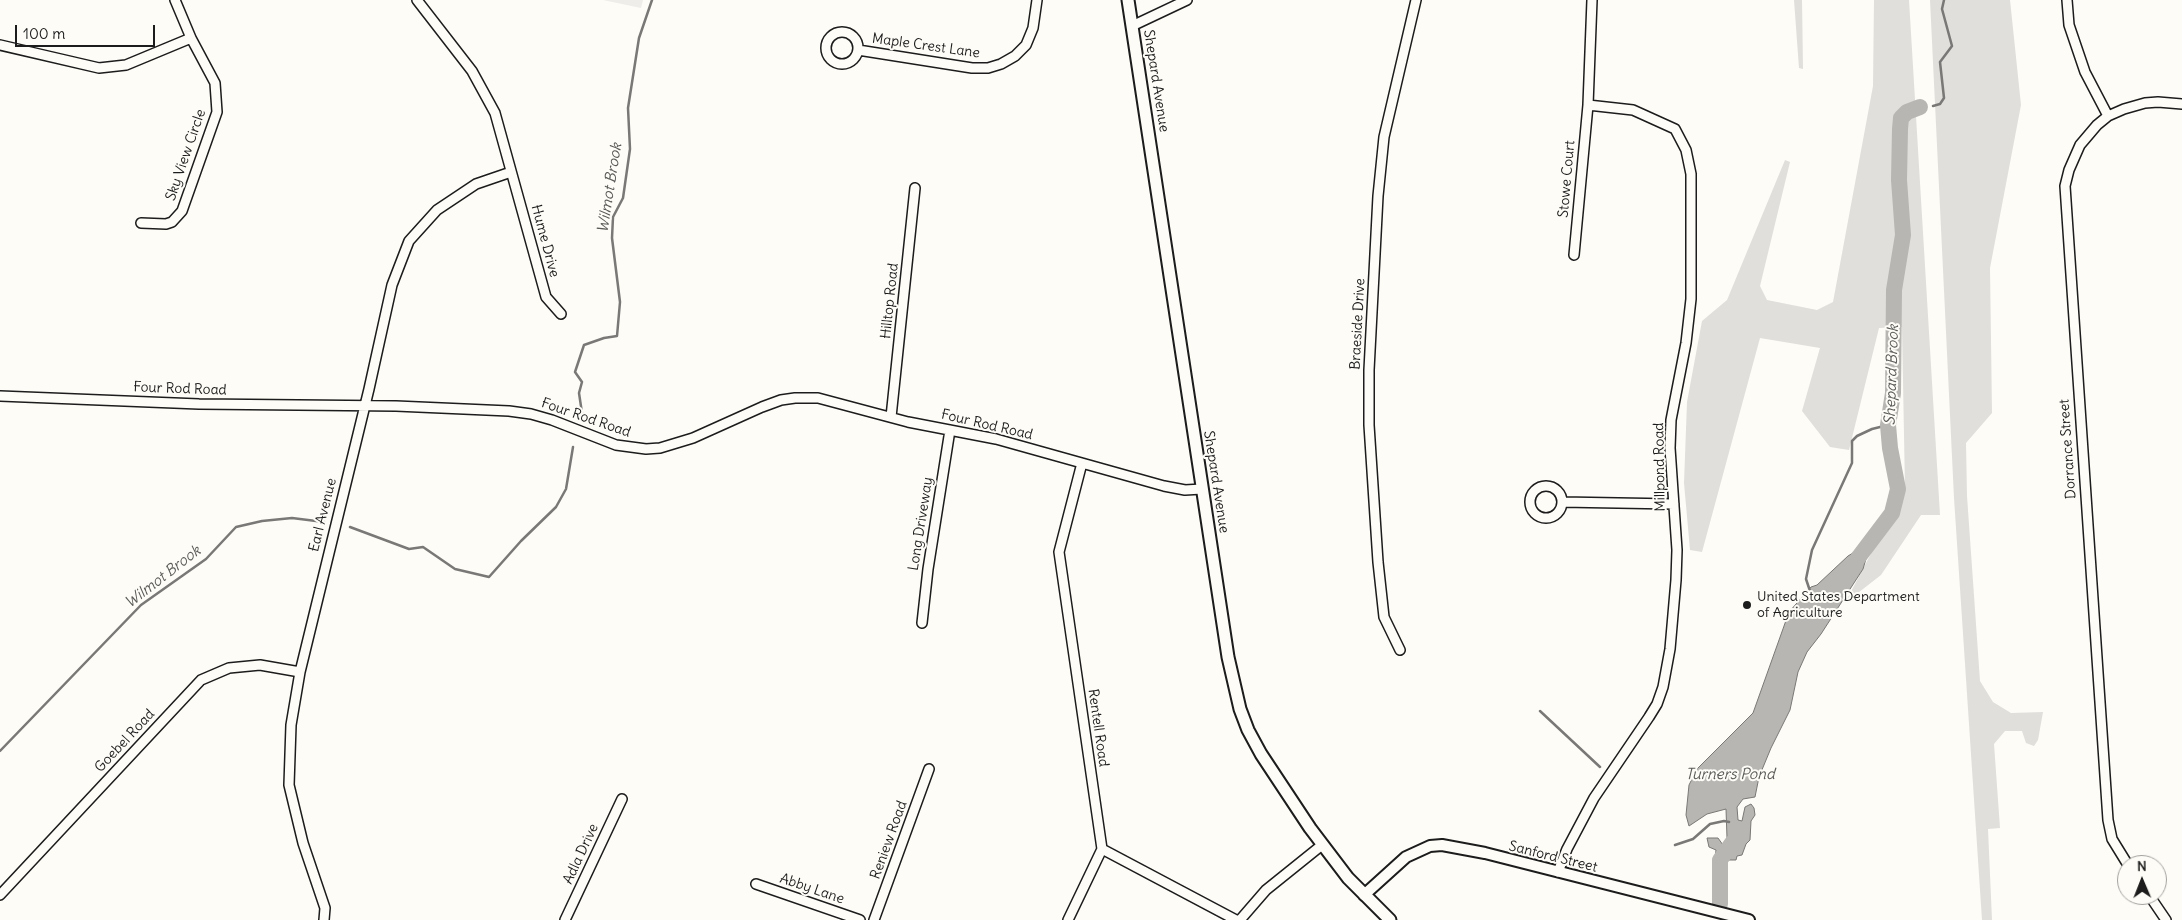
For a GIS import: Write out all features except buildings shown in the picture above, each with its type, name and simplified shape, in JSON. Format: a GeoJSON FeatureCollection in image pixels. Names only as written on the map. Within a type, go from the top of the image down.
{"type":"FeatureCollection","features":[{"type":"Feature","properties":{"kind":"main road","name":"Shepard Avenue"},"geometry":{"type":"LineString","coordinates":[[1128,0],[1228,657],[1240,709],[1260,754],[1322,845],[1348,878],[1390,920]]}},
{"type":"Feature","properties":{"kind":"street","name":"Sky View Circle"},"geometry":{"type":"LineString","coordinates":[[141,224],[166,224],[172,222],[182,211],[217,112],[214,83],[191,38],[175,0]]}},
{"type":"Feature","properties":{"kind":"street","name":"Hume Drive"},"geometry":{"type":"LineString","coordinates":[[417,0],[472,71],[495,113],[546,297],[561,314]]}},
{"type":"Feature","properties":{"kind":"street","name":"Maple Crest Lane"},"geometry":{"type":"LineString","coordinates":[[858,50],[972,68],[988,68],[1001,64],[1015,56],[1026,45],[1033,28],[1037,0]]}},
{"type":"Feature","properties":{"kind":"street"},"geometry":{"type":"LineString","coordinates":[[1132,26],[1187,0]]}},
{"type":"Feature","properties":{"kind":"street","name":"Braeside Drive"},"geometry":{"type":"LineString","coordinates":[[1400,650],[1384,617],[1378,562],[1370,425],[1369,370],[1378,196],[1384,138],[1416,0]]}},
{"type":"Feature","properties":{"kind":"street","name":"Stowe Court"},"geometry":{"type":"LineString","coordinates":[[1574,255],[1588,105],[1592,0]]}},
{"type":"Feature","properties":{"kind":"street"},"geometry":{"type":"LineString","coordinates":[[2067,0],[2070,25],[2085,72],[2108,116]]}},
{"type":"Feature","properties":{"kind":"street"},"geometry":{"type":"LineString","coordinates":[[0,45],[99,68],[126,65],[191,38]]}},
{"type":"Feature","properties":{"kind":"street","name":"Dorrance Street"},"geometry":{"type":"LineString","coordinates":[[2122,855],[2112,839],[2108,820],[2065,197],[2069,170],[2080,144],[2108,116],[2145,103],[2182,104]]}},
{"type":"Feature","properties":{"kind":"street","name":"Millpond Road"},"geometry":{"type":"LineString","coordinates":[[1558,872],[1567,849],[1594,798],[1649,717],[1657,704],[1663,687],[1670,649],[1676,580],[1677,550],[1670,448],[1672,420],[1686,342],[1691,299],[1691,174],[1686,150],[1676,129],[1633,110],[1588,105]]}},
{"type":"Feature","properties":{"kind":"street","name":"Earl Avenue"},"geometry":{"type":"LineString","coordinates":[[324,920],[325,908],[303,844],[289,785],[291,725],[300,672],[392,285],[409,241],[437,210],[476,184],[511,172]]}},
{"type":"Feature","properties":{"kind":"street","name":"Hilltop Road"},"geometry":{"type":"LineString","coordinates":[[891,417],[915,188]]}},
{"type":"Feature","properties":{"kind":"street","name":"Four Rod Road"},"geometry":{"type":"LineString","coordinates":[[0,396],[199,404],[364,406],[531,414],[552,420],[616,446],[638,449],[660,448],[676,444],[762,407],[795,398],[818,398],[891,417],[996,439],[1171,487],[1185,490],[1202,489]]}},
{"type":"Feature","properties":{"kind":"street","name":"Long Driveway"},"geometry":{"type":"LineString","coordinates":[[922,624],[928,569],[950,430]]}},
{"type":"Feature","properties":{"kind":"street","name":"Rentell Road"},"geometry":{"type":"LineString","coordinates":[[1082,463],[1058,552],[1102,849]]}},
{"type":"Feature","properties":{"kind":"street"},"geometry":{"type":"LineString","coordinates":[[1562,502],[1674,504]]}},
{"type":"Feature","properties":{"kind":"street","name":"Goebel Road"},"geometry":{"type":"LineString","coordinates":[[0,895],[201,680],[229,668],[260,665],[300,672]]}},
{"type":"Feature","properties":{"kind":"street","name":"Reniew Road"},"geometry":{"type":"LineString","coordinates":[[874,920],[929,769]]}},
{"type":"Feature","properties":{"kind":"street","name":"Adla Drive"},"geometry":{"type":"LineString","coordinates":[[565,920],[622,799]]}},
{"type":"Feature","properties":{"kind":"street"},"geometry":{"type":"LineString","coordinates":[[1068,920],[1102,849],[1238,920],[1266,890],[1322,845]]}},
{"type":"Feature","properties":{"kind":"street","name":"Sanford Street"},"geometry":{"type":"LineString","coordinates":[[1364,894],[1406,857],[1430,846],[1453,846],[1749,920]]}},
{"type":"Feature","properties":{"kind":"street","name":"Abby Lane"},"geometry":{"type":"LineString","coordinates":[[756,884],[860,920]]}},
{"type":"Feature","properties":{"kind":"street"},"geometry":{"type":"LineString","coordinates":[[2156,905],[2166,920]]}},
{"type":"Feature","properties":{"kind":"shaded area"},"geometry":{"type":"Polygon","coordinates":[[[603,0],[643,0],[641,8],[603,0]]]}},
{"type":"Feature","properties":{"kind":"shaded area"},"geometry":{"type":"Polygon","coordinates":[[[1794,0],[1802,0],[1803,69],[1799,68],[1794,0]]]}},
{"type":"Feature","properties":{"kind":"shaded area"},"geometry":{"type":"Polygon","coordinates":[[[1874,0],[1909,0],[1940,515],[1921,515],[1881,575],[1845,603],[1905,489],[1902,327],[1879,328],[1849,450],[1830,447],[1802,411],[1820,348],[1760,338],[1702,552],[1690,550],[1684,483],[1687,402],[1702,321],[1727,300],[1785,160],[1790,162],[1760,286],[1767,300],[1817,310],[1833,302],[1873,86],[1874,0]]]}},
{"type":"Feature","properties":{"kind":"shaded area"},"geometry":{"type":"Polygon","coordinates":[[[1930,0],[2010,0],[2021,105],[1990,268],[1992,413],[1966,443],[1967,496],[1980,681],[1993,702],[2011,713],[2043,712],[2038,740],[2034,746],[2026,743],[2022,731],[2005,731],[1994,744],[2000,828],[1988,829],[1992,920],[1982,920],[1954,498],[1930,0]]]}},
{"type":"Feature","properties":{"kind":"water","name":"Turners Pond"},"geometry":{"type":"Polygon","coordinates":[[[1871,542],[1863,569],[1821,634],[1807,652],[1798,672],[1790,710],[1759,777],[1755,797],[1743,799],[1737,807],[1738,820],[1742,821],[1745,807],[1751,804],[1754,808],[1755,815],[1751,821],[1750,840],[1746,844],[1742,855],[1737,856],[1736,860],[1715,860],[1716,850],[1709,847],[1707,838],[1718,838],[1723,845],[1725,844],[1727,838],[1726,809],[1707,814],[1689,826],[1686,815],[1689,785],[1697,769],[1753,713],[1789,612],[1811,587],[1817,585],[1848,556],[1871,542]]]}},
{"type":"Feature","properties":{"kind":"waterway","name":"Wilmot Brook"},"geometry":{"type":"LineString","coordinates":[[582,413],[579,393],[582,382],[575,372],[584,345],[617,336],[620,302],[612,238],[613,217],[623,198],[630,149],[628,108],[639,38],[652,0]]}},
{"type":"Feature","properties":{"kind":"waterway","name":"Shepard Brook"},"geometry":{"type":"LineString","coordinates":[[1933,106],[1940,104],[1944,98],[1940,62],[1952,46],[1942,9],[1944,0]]}},
{"type":"Feature","properties":{"kind":"waterway","name":"Shepard Brook"},"geometry":{"type":"LineString","coordinates":[[1858,558],[1892,513],[1898,489],[1890,448],[1888,425],[1893,393],[1894,290],[1903,235],[1899,180],[1900,129],[1901,118],[1907,112],[1920,107]]}},
{"type":"Feature","properties":{"kind":"waterway"},"geometry":{"type":"LineString","coordinates":[[1810,591],[1806,579],[1812,550],[1852,463],[1852,441],[1857,436],[1872,429],[1888,425]]}},
{"type":"Feature","properties":{"kind":"waterway","name":"Wilmot Brook"},"geometry":{"type":"LineString","coordinates":[[350,527],[409,549],[423,547],[455,569],[489,577],[521,541],[556,507],[566,489],[573,447]]}},
{"type":"Feature","properties":{"kind":"waterway","name":"Wilmot Brook"},"geometry":{"type":"LineString","coordinates":[[0,751],[141,605],[206,559],[236,527],[262,521],[292,518],[324,522]]}},
{"type":"Feature","properties":{"kind":"waterway"},"geometry":{"type":"LineString","coordinates":[[1540,711],[1600,767]]}},
{"type":"Feature","properties":{"kind":"waterway"},"geometry":{"type":"LineString","coordinates":[[1675,845],[1693,839],[1710,824],[1724,821],[1729,822]]}},
{"type":"Feature","properties":{"kind":"waterway","name":"Shepard Brook"},"geometry":{"type":"LineString","coordinates":[[1720,904],[1720,860],[1732,843]]}},
{"type":"Feature","properties":{"kind":"place","name":"United States Department of Agriculture"},"geometry":{"type":"Point","coordinates":[1747,605]}}]}
